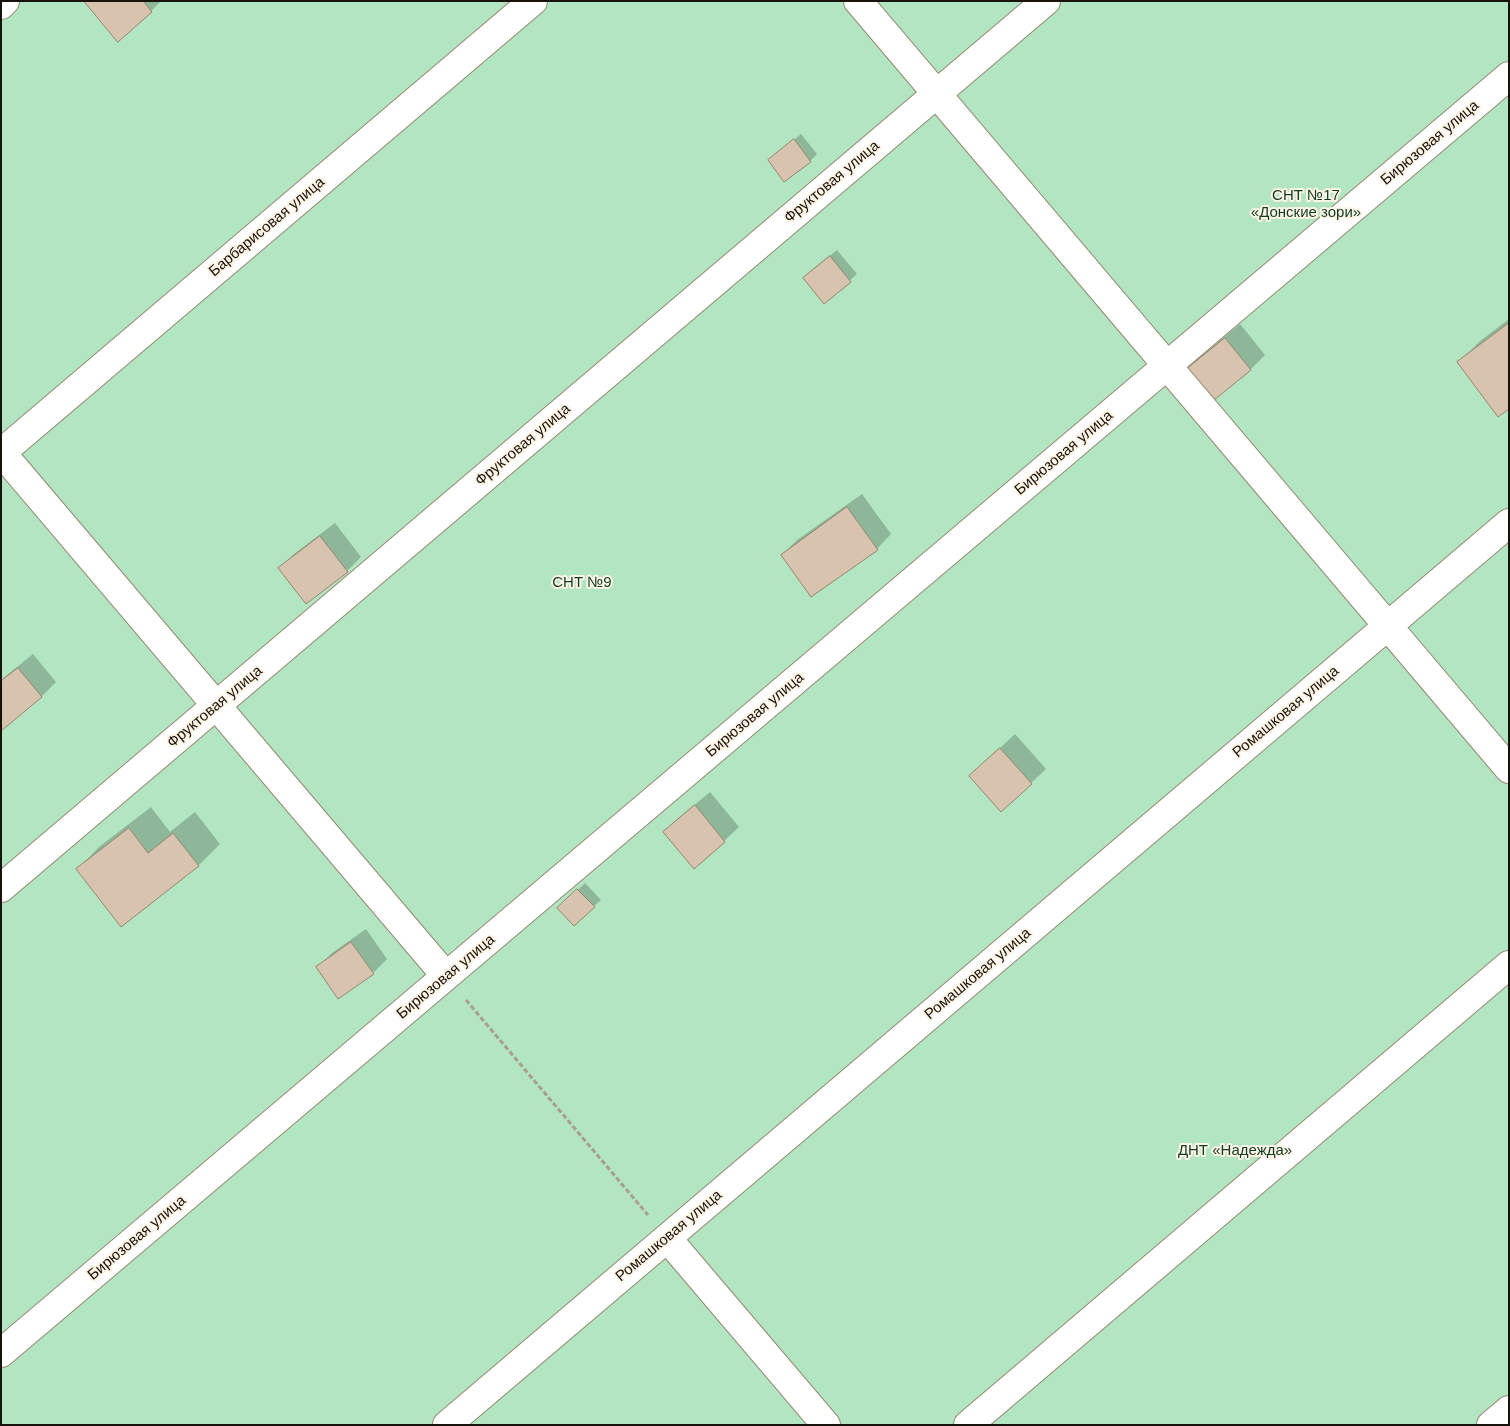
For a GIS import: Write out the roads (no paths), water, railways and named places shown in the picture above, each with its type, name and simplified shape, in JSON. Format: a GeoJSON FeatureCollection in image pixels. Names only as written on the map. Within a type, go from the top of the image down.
{"type":"FeatureCollection","features":[{"type":"Feature","properties":{"kind":"street"},"geometry":{"type":"LineString","coordinates":[[1,5],[5,1]]}},
{"type":"Feature","properties":{"kind":"street","name":"Барбарисовая улица"},"geometry":{"type":"LineString","coordinates":[[1,452],[533,1]]}},
{"type":"Feature","properties":{"kind":"street"},"geometry":{"type":"LineString","coordinates":[[858,1],[1509,769]]}},
{"type":"Feature","properties":{"kind":"street","name":"Фруктовая улица"},"geometry":{"type":"LineString","coordinates":[[1,888],[1046,1]]}},
{"type":"Feature","properties":{"kind":"street","name":"Бирюзовая улица"},"geometry":{"type":"LineString","coordinates":[[1,1353],[1509,76]]}},
{"type":"Feature","properties":{"kind":"street"},"geometry":{"type":"LineString","coordinates":[[1,452],[446,976]]}},
{"type":"Feature","properties":{"kind":"street","name":"Ромашковая улица"},"geometry":{"type":"LineString","coordinates":[[447,1425],[1509,523]]}},
{"type":"Feature","properties":{"kind":"street"},"geometry":{"type":"LineString","coordinates":[[968,1425],[1509,965]]}},
{"type":"Feature","properties":{"kind":"street"},"geometry":{"type":"LineString","coordinates":[[667,1238],[826,1425]]}},
{"type":"Feature","properties":{"kind":"street"},"geometry":{"type":"LineString","coordinates":[[1491,1425],[1509,1410]]}},
{"type":"Feature","properties":{"kind":"park label","name":"СНТ №17 «Донские зори»"},"geometry":{"type":"Point","coordinates":[1306,204]}},
{"type":"Feature","properties":{"kind":"park label","name":"СНТ №9"},"geometry":{"type":"Point","coordinates":[582,583]}},
{"type":"Feature","properties":{"kind":"park label","name":"ДНТ «Надежда»"},"geometry":{"type":"Point","coordinates":[1235,1151]}}]}
